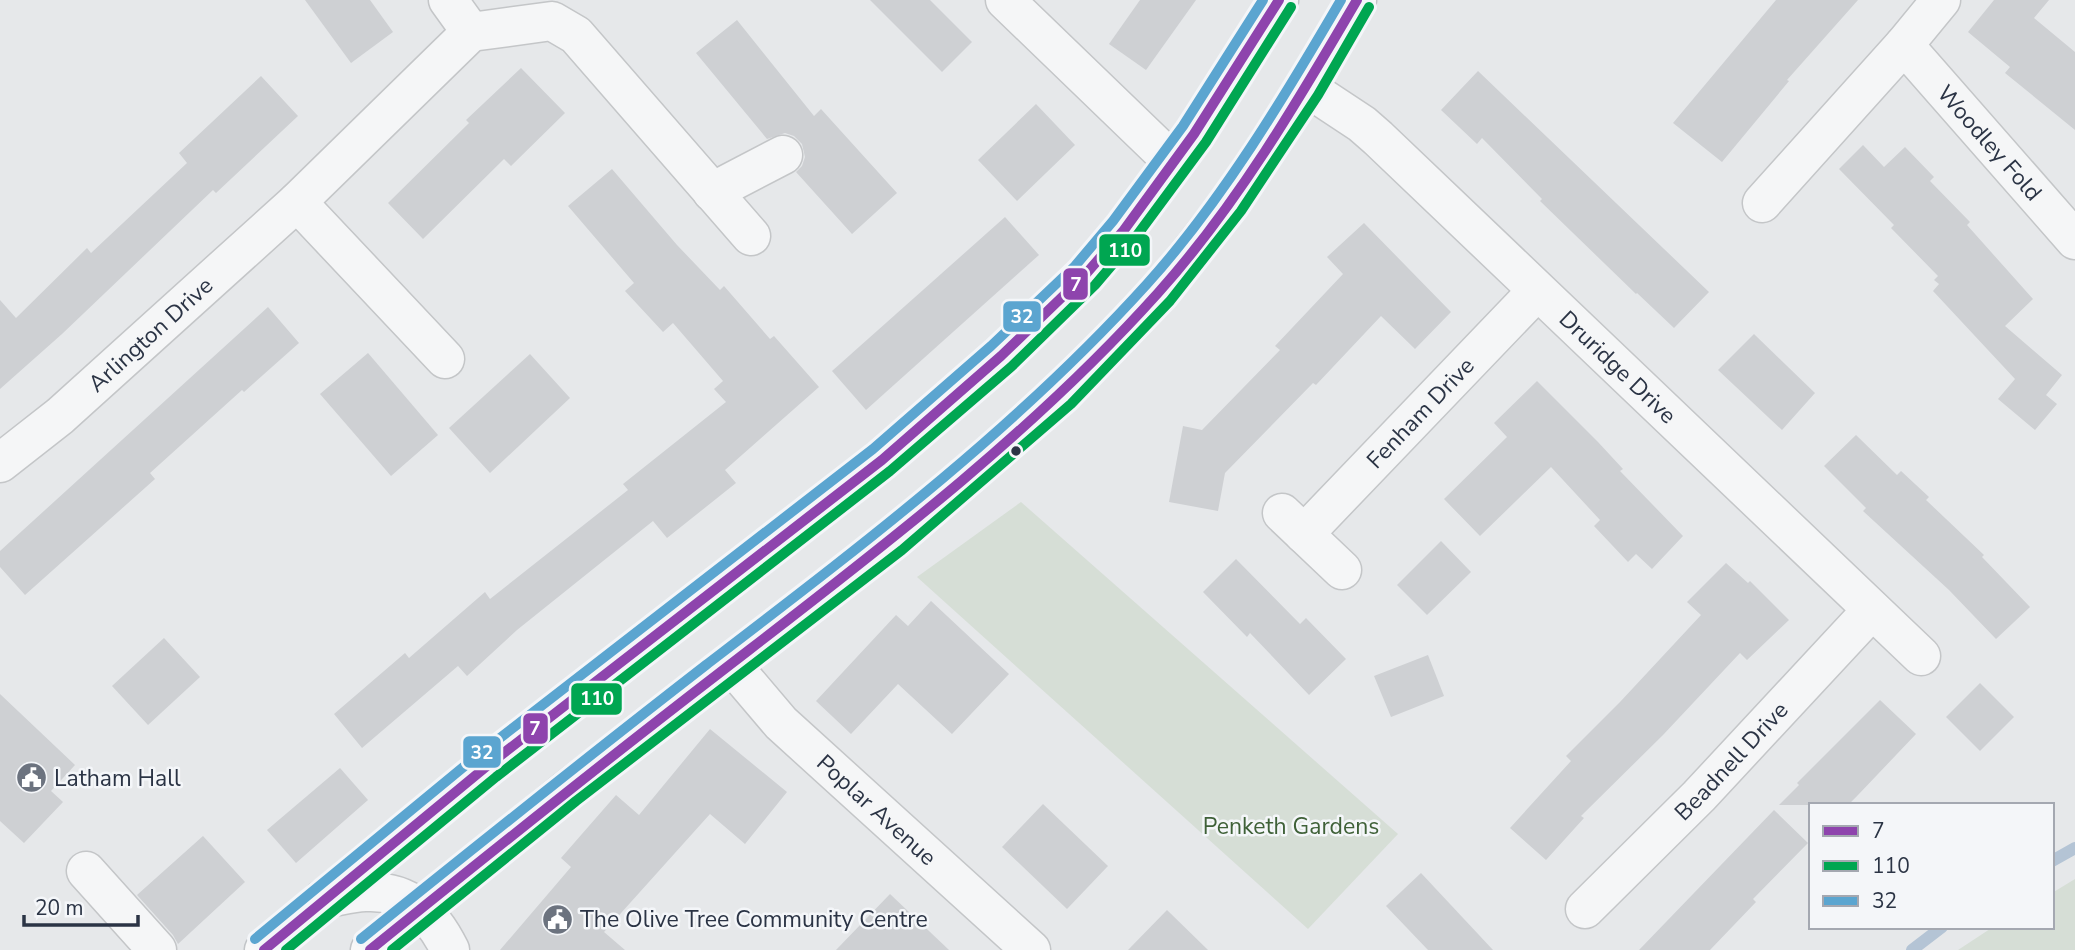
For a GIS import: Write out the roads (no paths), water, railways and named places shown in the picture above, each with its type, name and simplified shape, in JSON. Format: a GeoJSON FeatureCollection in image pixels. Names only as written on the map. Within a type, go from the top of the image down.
{"type":"FeatureCollection","features":[{"type":"Feature","properties":{"kind":"main road"},"geometry":{"type":"LineString","coordinates":[[264,950],[593,682],[796,528],[913,435],[1009,349],[1098,261],[1174,163],[1238,68],[1279,0]]}},
{"type":"Feature","properties":{"kind":"main road"},"geometry":{"type":"LineString","coordinates":[[370,950],[567,790],[893,539],[1061,394],[1160,291],[1230,202],[1306,87],[1357,0]]}},
{"type":"Feature","properties":{"kind":"street"},"geometry":{"type":"LineString","coordinates":[[448,0],[471,32],[552,21],[576,35],[751,236]]}},
{"type":"Feature","properties":{"kind":"street"},"geometry":{"type":"LineString","coordinates":[[1005,0],[1174,163]]}},
{"type":"Feature","properties":{"kind":"street"},"geometry":{"type":"LineString","coordinates":[[1762,203],[1941,0]]}},
{"type":"Feature","properties":{"kind":"street","name":"Arlington Drive"},"geometry":{"type":"LineString","coordinates":[[0,463],[60,416],[297,202],[471,32]]}},
{"type":"Feature","properties":{"kind":"street","name":"Woodley Fold"},"geometry":{"type":"LineString","coordinates":[[1904,45],[2075,240]]}},
{"type":"Feature","properties":{"kind":"street","name":"Druridge Drive"},"geometry":{"type":"LineString","coordinates":[[1306,87],[1362,124],[1378,138],[1747,487],[1921,656]]}},
{"type":"Feature","properties":{"kind":"street"},"geometry":{"type":"LineString","coordinates":[[712,192],[783,155]]}},
{"type":"Feature","properties":{"kind":"street"},"geometry":{"type":"LineString","coordinates":[[297,202],[445,359]]}},
{"type":"Feature","properties":{"kind":"street","name":"Fenham Drive"},"geometry":{"type":"LineString","coordinates":[[1342,570],[1293,524],[1537,290]]}},
{"type":"Feature","properties":{"kind":"street","name":"Beadnell Drive"},"geometry":{"type":"LineString","coordinates":[[1585,909],[1699,796],[1872,610]]}},
{"type":"Feature","properties":{"kind":"street","name":"Poplar Avenue"},"geometry":{"type":"LineString","coordinates":[[730,663],[781,723],[1031,950]]}},
{"type":"Feature","properties":{"kind":"street"},"geometry":{"type":"LineString","coordinates":[[86,871],[158,950]]}},
{"type":"Feature","properties":{"kind":"street"},"geometry":{"type":"LineString","coordinates":[[323,900],[367,891],[399,896],[422,908],[450,950]]}},
{"type":"Feature","properties":{"kind":"waterway"},"geometry":{"type":"LineString","coordinates":[[2054,860],[2075,848]]}},
{"type":"Feature","properties":{"kind":"waterway"},"geometry":{"type":"LineString","coordinates":[[1912,950],[1939,929]]}},
{"type":"Feature","properties":{"kind":"place","name":"Latham Hall"},"geometry":{"type":"Point","coordinates":[31,778]}},
{"type":"Feature","properties":{"kind":"place","name":"The Olive Tree Community Centre"},"geometry":{"type":"Point","coordinates":[557,919]}},
{"type":"Feature","properties":{"kind":"park label","name":"Penketh Gardens"},"geometry":{"type":"Point","coordinates":[1291,826]}}]}
